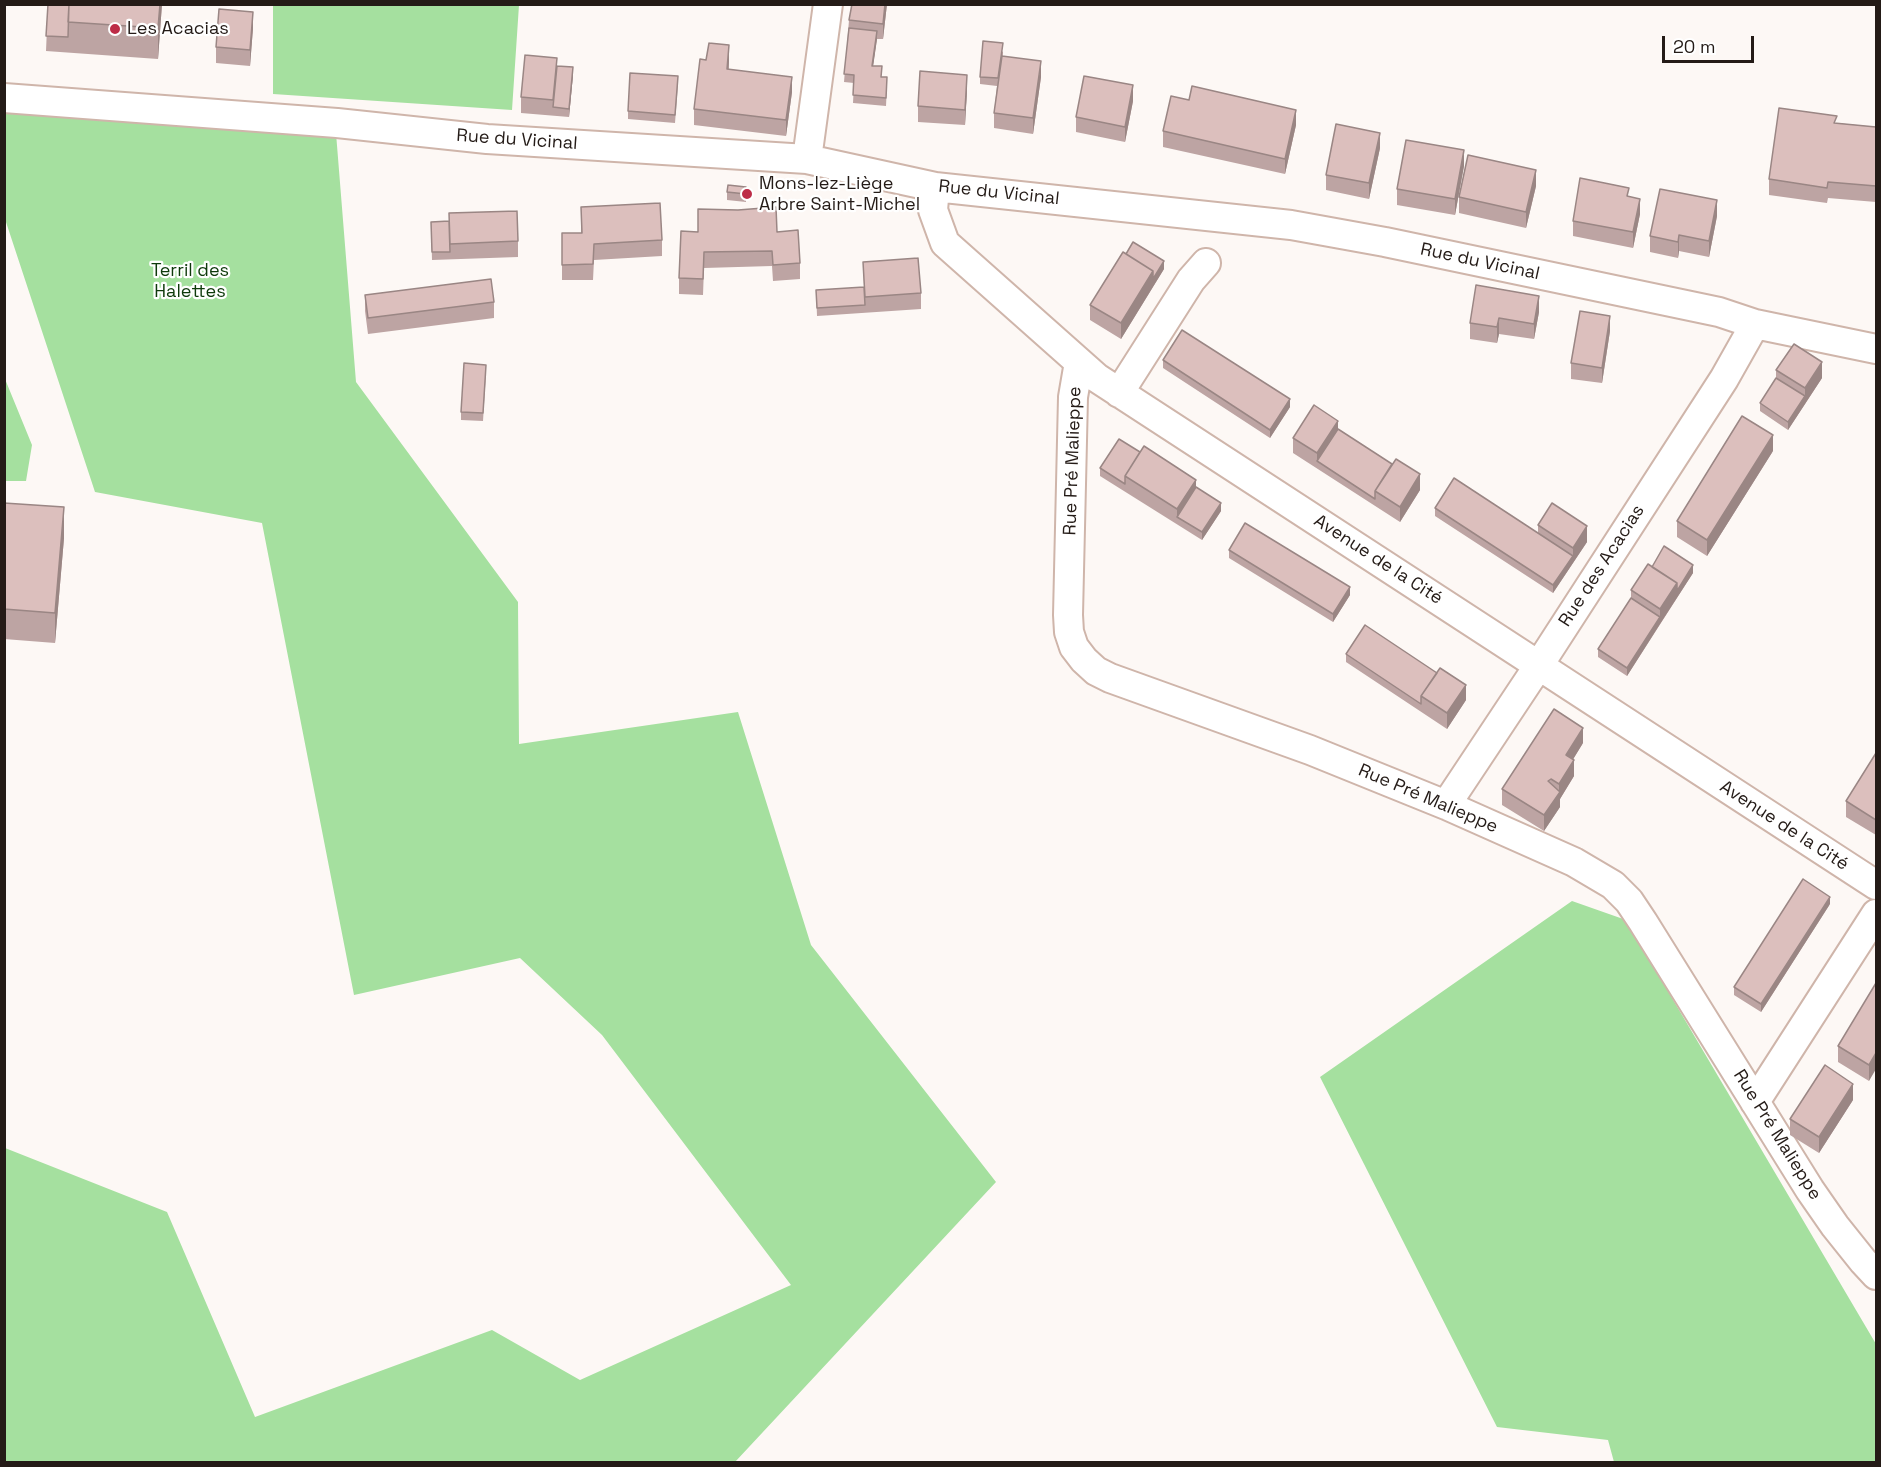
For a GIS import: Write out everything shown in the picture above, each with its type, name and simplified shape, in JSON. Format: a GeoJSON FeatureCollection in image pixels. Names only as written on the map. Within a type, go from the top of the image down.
{"type":"FeatureCollection","features":[{"type":"Feature","properties":{"kind":"street"},"geometry":{"type":"LineString","coordinates":[[807,159],[828,4]]}},
{"type":"Feature","properties":{"kind":"street","name":"Rue du Vicinal"},"geometry":{"type":"LineString","coordinates":[[4,98],[337,123],[488,139],[807,159],[935,187],[1291,225],[1385,242],[1719,312],[1755,324],[1876,349]]}},
{"type":"Feature","properties":{"kind":"street","name":"Avenue de la Cité"},"geometry":{"type":"LineString","coordinates":[[935,187],[933,210],[945,243],[1078,362],[1119,393],[1374,556],[1876,885]]}},
{"type":"Feature","properties":{"kind":"street"},"geometry":{"type":"LineString","coordinates":[[1119,393],[1191,280],[1206,263]]}},
{"type":"Feature","properties":{"kind":"street","name":"Rue des Acacias"},"geometry":{"type":"LineString","coordinates":[[1446,805],[1724,379],[1755,324]]}},
{"type":"Feature","properties":{"kind":"street","name":"Rue Pré Malieppe"},"geometry":{"type":"LineString","coordinates":[[1078,362],[1073,397],[1068,615],[1074,647],[1084,660],[1096,671],[1110,678],[1310,750],[1446,805],[1574,862],[1613,885],[1629,901],[1643,922],[1835,1226],[1876,1275]]}},
{"type":"Feature","properties":{"kind":"street"},"geometry":{"type":"LineString","coordinates":[[1755,1102],[1876,914]]}},
{"type":"Feature","properties":{"kind":"green space"},"geometry":{"type":"Polygon","coordinates":[[[273,5],[519,5],[512,110],[273,94],[273,5]]]}},
{"type":"Feature","properties":{"kind":"green space","name":"Terril des Halettes"},"geometry":{"type":"Polygon","coordinates":[[[4,111],[336,133],[356,382],[518,602],[519,744],[738,712],[811,945],[996,1182],[735,1462],[5,1462],[5,1148],[167,1212],[255,1417],[492,1330],[580,1380],[791,1285],[602,1035],[520,958],[354,995],[262,523],[95,492],[5,219],[4,111]]]}},
{"type":"Feature","properties":{"kind":"green space"},"geometry":{"type":"Polygon","coordinates":[[[5,379],[32,445],[26,481],[5,481],[5,379]]]}},
{"type":"Feature","properties":{"kind":"green space"},"geometry":{"type":"Polygon","coordinates":[[[1572,901],[1626,920],[1876,1344],[1876,1462],[1614,1462],[1608,1440],[1497,1427],[1320,1077],[1572,901]]]}},
{"type":"Feature","properties":{"kind":"building"},"geometry":{"type":"Polygon","coordinates":[[[48,4],[69,4],[68,37],[46,36],[48,4]]]}},
{"type":"Feature","properties":{"kind":"building"},"geometry":{"type":"Polygon","coordinates":[[[69,4],[160,4],[158,28],[68,22],[69,4]]]}},
{"type":"Feature","properties":{"kind":"building"},"geometry":{"type":"Polygon","coordinates":[[[852,4],[885,4],[883,24],[849,20],[852,4]]]}},
{"type":"Feature","properties":{"kind":"building"},"geometry":{"type":"Polygon","coordinates":[[[219,9],[253,12],[250,50],[216,47],[219,9]]]}},
{"type":"Feature","properties":{"kind":"building"},"geometry":{"type":"Polygon","coordinates":[[[849,28],[877,31],[872,66],[882,66],[881,77],[887,77],[886,98],[853,95],[854,75],[844,74],[849,28]]]}},
{"type":"Feature","properties":{"kind":"building"},"geometry":{"type":"Polygon","coordinates":[[[983,41],[1003,43],[998,78],[980,77],[983,41]]]}},
{"type":"Feature","properties":{"kind":"building"},"geometry":{"type":"Polygon","coordinates":[[[709,43],[729,45],[727,69],[792,77],[786,120],[694,109],[700,59],[706,60],[709,43]]]}},
{"type":"Feature","properties":{"kind":"building"},"geometry":{"type":"Polygon","coordinates":[[[525,55],[557,58],[553,100],[521,97],[525,55]]]}},
{"type":"Feature","properties":{"kind":"building"},"geometry":{"type":"Polygon","coordinates":[[[1002,56],[1041,61],[1033,118],[994,113],[1002,56]]]}},
{"type":"Feature","properties":{"kind":"building"},"geometry":{"type":"Polygon","coordinates":[[[557,66],[573,67],[569,109],[553,107],[557,66]]]}},
{"type":"Feature","properties":{"kind":"building"},"geometry":{"type":"Polygon","coordinates":[[[920,71],[967,75],[965,110],[918,106],[920,71]]]}},
{"type":"Feature","properties":{"kind":"building"},"geometry":{"type":"Polygon","coordinates":[[[630,73],[678,76],[675,115],[628,111],[630,73]]]}},
{"type":"Feature","properties":{"kind":"building"},"geometry":{"type":"Polygon","coordinates":[[[1084,76],[1133,85],[1125,127],[1076,117],[1084,76]]]}},
{"type":"Feature","properties":{"kind":"building"},"geometry":{"type":"Polygon","coordinates":[[[1192,86],[1296,110],[1285,159],[1163,131],[1171,96],[1189,100],[1192,86]]]}},
{"type":"Feature","properties":{"kind":"building"},"geometry":{"type":"Polygon","coordinates":[[[1779,108],[1837,116],[1834,123],[1876,127],[1876,186],[1828,182],[1827,188],[1769,179],[1779,108]]]}},
{"type":"Feature","properties":{"kind":"building"},"geometry":{"type":"Polygon","coordinates":[[[1336,124],[1380,133],[1369,183],[1326,175],[1336,124]]]}},
{"type":"Feature","properties":{"kind":"building"},"geometry":{"type":"Polygon","coordinates":[[[1406,140],[1464,150],[1455,199],[1397,189],[1406,140]]]}},
{"type":"Feature","properties":{"kind":"building"},"geometry":{"type":"Polygon","coordinates":[[[1468,155],[1536,170],[1526,212],[1459,197],[1468,155]]]}},
{"type":"Feature","properties":{"kind":"building"},"geometry":{"type":"Polygon","coordinates":[[[1580,178],[1629,188],[1627,196],[1640,199],[1633,232],[1573,221],[1580,178]]]}},
{"type":"Feature","properties":{"kind":"building"},"geometry":{"type":"Polygon","coordinates":[[[728,185],[746,187],[746,194],[727,192],[728,185]]]}},
{"type":"Feature","properties":{"kind":"building"},"geometry":{"type":"Polygon","coordinates":[[[1660,189],[1717,200],[1709,241],[1679,235],[1678,242],[1650,236],[1660,189]]]}},
{"type":"Feature","properties":{"kind":"building"},"geometry":{"type":"Polygon","coordinates":[[[660,203],[662,240],[594,244],[593,264],[562,265],[562,233],[582,233],[581,207],[660,203]]]}},
{"type":"Feature","properties":{"kind":"building"},"geometry":{"type":"Polygon","coordinates":[[[776,207],[777,232],[798,230],[800,263],[773,265],[772,251],[704,252],[703,279],[679,278],[681,231],[698,232],[698,209],[738,210],[776,207]]]}},
{"type":"Feature","properties":{"kind":"building"},"geometry":{"type":"Polygon","coordinates":[[[517,211],[518,241],[450,244],[449,213],[517,211]]]}},
{"type":"Feature","properties":{"kind":"building"},"geometry":{"type":"Polygon","coordinates":[[[449,221],[450,252],[432,252],[431,222],[449,221]]]}},
{"type":"Feature","properties":{"kind":"building"},"geometry":{"type":"Polygon","coordinates":[[[1133,242],[1164,261],[1153,279],[1153,271],[1126,254],[1133,242]]]}},
{"type":"Feature","properties":{"kind":"building"},"geometry":{"type":"Polygon","coordinates":[[[1123,252],[1153,271],[1121,323],[1090,305],[1123,252]]]}},
{"type":"Feature","properties":{"kind":"building"},"geometry":{"type":"Polygon","coordinates":[[[918,258],[921,293],[865,297],[863,262],[918,258]]]}},
{"type":"Feature","properties":{"kind":"building"},"geometry":{"type":"Polygon","coordinates":[[[491,279],[494,302],[368,318],[365,295],[491,279]]]}},
{"type":"Feature","properties":{"kind":"building"},"geometry":{"type":"Polygon","coordinates":[[[1476,285],[1539,296],[1534,324],[1499,318],[1497,327],[1470,323],[1476,285]]]}},
{"type":"Feature","properties":{"kind":"building"},"geometry":{"type":"Polygon","coordinates":[[[864,287],[865,305],[817,308],[816,290],[864,287]]]}},
{"type":"Feature","properties":{"kind":"building"},"geometry":{"type":"Polygon","coordinates":[[[1580,311],[1610,316],[1602,368],[1571,363],[1580,311]]]}},
{"type":"Feature","properties":{"kind":"building"},"geometry":{"type":"Polygon","coordinates":[[[1182,330],[1290,399],[1270,430],[1163,360],[1182,330]]]}},
{"type":"Feature","properties":{"kind":"building"},"geometry":{"type":"Polygon","coordinates":[[[1794,344],[1822,362],[1805,388],[1776,370],[1794,344]]]}},
{"type":"Feature","properties":{"kind":"building"},"geometry":{"type":"Polygon","coordinates":[[[464,363],[486,365],[483,413],[461,412],[464,363]]]}},
{"type":"Feature","properties":{"kind":"building"},"geometry":{"type":"Polygon","coordinates":[[[1776,378],[1805,396],[1788,422],[1760,403],[1776,378]]]}},
{"type":"Feature","properties":{"kind":"building"},"geometry":{"type":"Polygon","coordinates":[[[1314,405],[1338,421],[1317,453],[1293,438],[1314,405]]]}},
{"type":"Feature","properties":{"kind":"building"},"geometry":{"type":"Polygon","coordinates":[[[1742,416],[1773,435],[1707,540],[1677,521],[1742,416]]]}},
{"type":"Feature","properties":{"kind":"building"},"geometry":{"type":"Polygon","coordinates":[[[1338,429],[1392,464],[1375,491],[1375,499],[1317,461],[1338,429]]]}},
{"type":"Feature","properties":{"kind":"building"},"geometry":{"type":"Polygon","coordinates":[[[1119,439],[1140,452],[1125,476],[1125,484],[1100,468],[1119,439]]]}},
{"type":"Feature","properties":{"kind":"building"},"geometry":{"type":"Polygon","coordinates":[[[1144,446],[1196,480],[1177,509],[1125,476],[1144,446]]]}},
{"type":"Feature","properties":{"kind":"building"},"geometry":{"type":"Polygon","coordinates":[[[1396,459],[1420,474],[1400,507],[1375,491],[1396,459]]]}},
{"type":"Feature","properties":{"kind":"building"},"geometry":{"type":"Polygon","coordinates":[[[1454,478],[1573,556],[1553,585],[1435,508],[1454,478]]]}},
{"type":"Feature","properties":{"kind":"building"},"geometry":{"type":"Polygon","coordinates":[[[1196,487],[1221,503],[1202,532],[1177,517],[1196,487]]]}},
{"type":"Feature","properties":{"kind":"building"},"geometry":{"type":"Polygon","coordinates":[[[4,503],[64,507],[55,613],[4,609],[4,503]]]}},
{"type":"Feature","properties":{"kind":"building"},"geometry":{"type":"Polygon","coordinates":[[[1552,503],[1587,526],[1573,548],[1538,525],[1552,503]]]}},
{"type":"Feature","properties":{"kind":"building"},"geometry":{"type":"Polygon","coordinates":[[[1245,523],[1350,587],[1333,614],[1229,550],[1245,523]]]}},
{"type":"Feature","properties":{"kind":"building"},"geometry":{"type":"Polygon","coordinates":[[[1664,546],[1693,565],[1677,591],[1677,583],[1652,567],[1664,546]]]}},
{"type":"Feature","properties":{"kind":"building"},"geometry":{"type":"Polygon","coordinates":[[[1648,564],[1677,583],[1660,609],[1631,590],[1648,564]]]}},
{"type":"Feature","properties":{"kind":"building"},"geometry":{"type":"Polygon","coordinates":[[[1631,598],[1660,617],[1627,668],[1598,649],[1631,598]]]}},
{"type":"Feature","properties":{"kind":"building"},"geometry":{"type":"Polygon","coordinates":[[[1365,625],[1437,673],[1421,696],[1421,704],[1346,654],[1365,625]]]}},
{"type":"Feature","properties":{"kind":"building"},"geometry":{"type":"Polygon","coordinates":[[[1440,668],[1466,685],[1447,713],[1421,696],[1440,668]]]}},
{"type":"Feature","properties":{"kind":"building"},"geometry":{"type":"Polygon","coordinates":[[[1554,709],[1583,728],[1566,755],[1574,760],[1559,784],[1551,779],[1548,781],[1560,792],[1544,815],[1502,789],[1554,709]]]}},
{"type":"Feature","properties":{"kind":"building"},"geometry":{"type":"Polygon","coordinates":[[[1876,753],[1876,820],[1846,801],[1876,753]]]}},
{"type":"Feature","properties":{"kind":"building"},"geometry":{"type":"Polygon","coordinates":[[[1803,879],[1830,897],[1761,1004],[1734,987],[1803,879]]]}},
{"type":"Feature","properties":{"kind":"building"},"geometry":{"type":"Polygon","coordinates":[[[1876,983],[1876,1053],[1869,1065],[1838,1046],[1876,983]]]}},
{"type":"Feature","properties":{"kind":"building"},"geometry":{"type":"Polygon","coordinates":[[[1825,1065],[1853,1084],[1819,1137],[1790,1119],[1825,1065]]]}},
{"type":"Feature","properties":{"kind":"place","name":"Les Acacias"},"geometry":{"type":"Point","coordinates":[115,29]}},
{"type":"Feature","properties":{"kind":"place","name":"Mons-lez-Liège Arbre Saint-Michel"},"geometry":{"type":"Point","coordinates":[747,194]}}]}
